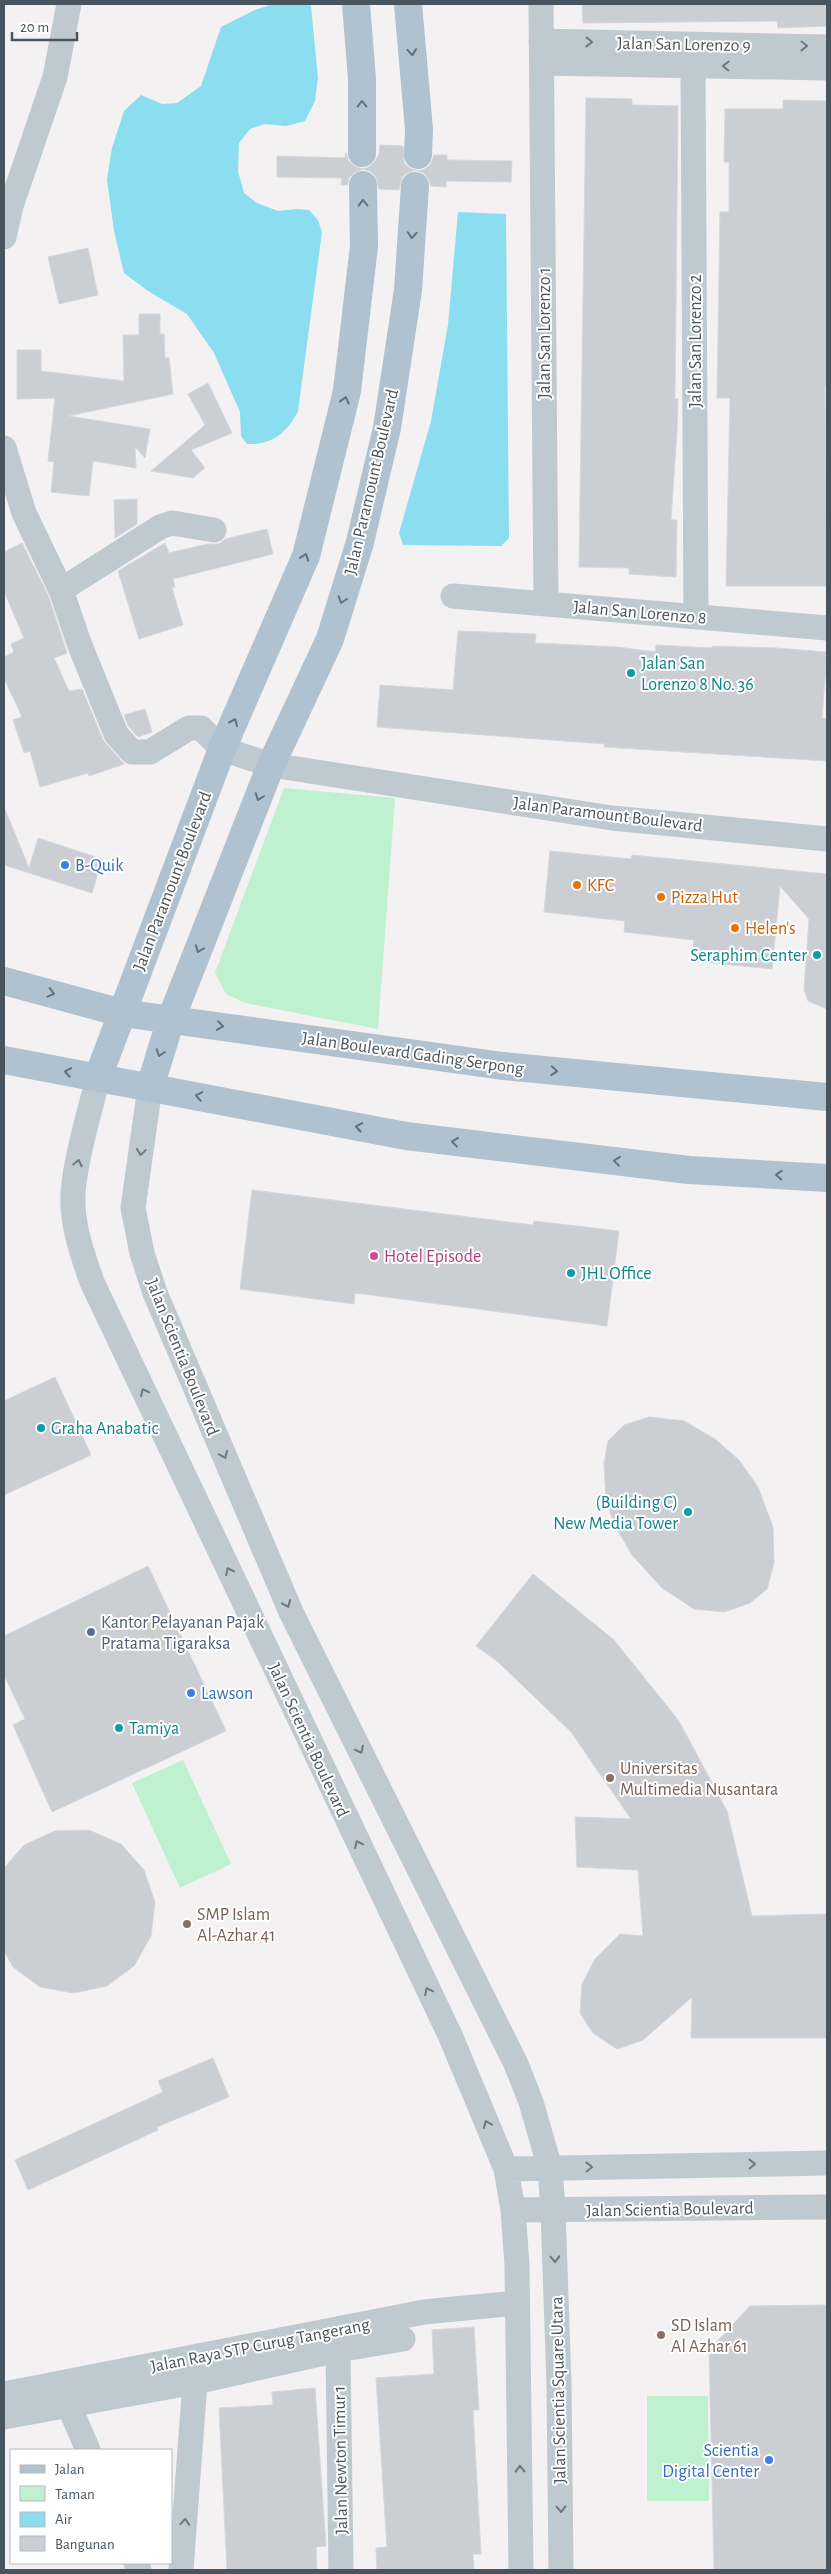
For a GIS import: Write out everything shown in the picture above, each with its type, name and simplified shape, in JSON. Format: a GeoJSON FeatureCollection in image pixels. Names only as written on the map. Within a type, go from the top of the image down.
{"type":"FeatureCollection","features":[{"type":"Feature","properties":{"kind":"main road"},"geometry":{"type":"LineString","coordinates":[[356,4],[362,79],[362,153]]}},
{"type":"Feature","properties":{"kind":"main road"},"geometry":{"type":"LineString","coordinates":[[408,4],[419,129],[418,155]]}},
{"type":"Feature","properties":{"kind":"main road","name":"Jalan Paramount Boulevard"},"geometry":{"type":"LineString","coordinates":[[122,1013],[222,749],[306,556],[347,391],[364,246],[363,185]]}},
{"type":"Feature","properties":{"kind":"main road","name":"Jalan Paramount Boulevard"},"geometry":{"type":"LineString","coordinates":[[171,1019],[272,765],[330,639],[360,542],[387,428],[405,310],[416,186]]}},
{"type":"Feature","properties":{"kind":"main road","name":"Jalan Boulevard Gading Serpong"},"geometry":{"type":"LineString","coordinates":[[4,981],[122,1013],[503,1066],[827,1097]]}},
{"type":"Feature","properties":{"kind":"main road","name":"Jalan Scientia Boulevard"},"geometry":{"type":"LineString","coordinates":[[96,1088],[122,1013]]}},
{"type":"Feature","properties":{"kind":"main road","name":"Jalan Scientia Boulevard"},"geometry":{"type":"LineString","coordinates":[[149,1100],[171,1019]]}},
{"type":"Feature","properties":{"kind":"main road"},"geometry":{"type":"LineString","coordinates":[[4,1060],[96,1088],[149,1100],[406,1136],[689,1170],[827,1178]]}},
{"type":"Feature","properties":{"kind":"main road"},"geometry":{"type":"LineString","coordinates":[[723,1088],[737,1101],[827,1106]]}},
{"type":"Feature","properties":{"kind":"street"},"geometry":{"type":"LineString","coordinates":[[4,237],[11,206],[54,77],[69,4]]}},
{"type":"Feature","properties":{"kind":"street","name":"Jalan San Lorenzo 1"},"geometry":{"type":"LineString","coordinates":[[540,4],[546,604]]}},
{"type":"Feature","properties":{"kind":"street","name":"Jalan San Lorenzo 9"},"geometry":{"type":"LineString","coordinates":[[541,52],[693,66],[827,47]]}},
{"type":"Feature","properties":{"kind":"street","name":"Jalan San Lorenzo 9"},"geometry":{"type":"LineString","coordinates":[[541,52],[765,56],[827,68]]}},
{"type":"Feature","properties":{"kind":"street","name":"Jalan San Lorenzo 2"},"geometry":{"type":"LineString","coordinates":[[693,66],[696,616]]}},
{"type":"Feature","properties":{"kind":"street"},"geometry":{"type":"LineString","coordinates":[[4,448],[24,513],[61,590],[79,643],[116,734],[132,752],[150,752],[189,728],[201,728],[222,749]]}},
{"type":"Feature","properties":{"kind":"street"},"geometry":{"type":"LineString","coordinates":[[61,590],[160,527],[172,523],[214,530]]}},
{"type":"Feature","properties":{"kind":"street","name":"Jalan San Lorenzo 8"},"geometry":{"type":"LineString","coordinates":[[453,596],[827,628]]}},
{"type":"Feature","properties":{"kind":"street","name":"Jalan Paramount Boulevard"},"geometry":{"type":"LineString","coordinates":[[222,749],[272,765],[612,818],[827,839]]}},
{"type":"Feature","properties":{"kind":"street","name":"Jalan Scientia Boulevard"},"geometry":{"type":"LineString","coordinates":[[96,1088],[74,1184],[74,1211],[79,1246],[92,1282],[450,2035],[506,2169],[512,2210],[827,2207]]}},
{"type":"Feature","properties":{"kind":"street","name":"Jalan Scientia Boulevard"},"geometry":{"type":"LineString","coordinates":[[149,1100],[133,1208],[142,1253],[155,1293],[291,1612],[516,2064],[531,2102],[550,2168],[553,2210]]}},
{"type":"Feature","properties":{"kind":"street"},"geometry":{"type":"LineString","coordinates":[[506,2169],[827,2162]]}},
{"type":"Feature","properties":{"kind":"street"},"geometry":{"type":"LineString","coordinates":[[512,2210],[517,2303],[521,2570]]}},
{"type":"Feature","properties":{"kind":"street","name":"Jalan Scientia Square Utara"},"geometry":{"type":"LineString","coordinates":[[553,2210],[559,2376],[561,2570]]}},
{"type":"Feature","properties":{"kind":"street","name":"Jalan Raya STP Curug Tangerang"},"geometry":{"type":"LineString","coordinates":[[4,2394],[424,2312],[517,2303]]}},
{"type":"Feature","properties":{"kind":"street"},"geometry":{"type":"LineString","coordinates":[[4,2417],[196,2382],[338,2350],[403,2339]]}},
{"type":"Feature","properties":{"kind":"street","name":"Jalan Newton Timur 1"},"geometry":{"type":"LineString","coordinates":[[338,2350],[342,2570]]}},
{"type":"Feature","properties":{"kind":"street"},"geometry":{"type":"LineString","coordinates":[[181,2570],[196,2382]]}},
{"type":"Feature","properties":{"kind":"street"},"geometry":{"type":"LineString","coordinates":[[69,2406],[88,2449]]}},
{"type":"Feature","properties":{"kind":"green space"},"geometry":{"type":"Polygon","coordinates":[[[284,788],[395,798],[378,1029],[245,1003],[226,994],[215,973],[284,788]]]}},
{"type":"Feature","properties":{"kind":"green space"},"geometry":{"type":"Polygon","coordinates":[[[183,1760],[231,1864],[180,1888],[132,1783],[183,1760]]]}},
{"type":"Feature","properties":{"kind":"green space"},"geometry":{"type":"Polygon","coordinates":[[[647,2396],[708,2396],[709,2501],[647,2501],[647,2396]]]}},
{"type":"Feature","properties":{"kind":"water"},"geometry":{"type":"Polygon","coordinates":[[[273,4],[309,4],[311,6],[318,78],[315,101],[305,121],[286,126],[265,124],[250,129],[239,143],[238,171],[244,193],[257,203],[278,211],[309,210],[318,220],[322,232],[298,411],[289,426],[278,436],[264,442],[247,444],[241,436],[240,412],[214,353],[187,314],[148,291],[124,273],[114,231],[107,179],[112,148],[124,111],[141,95],[162,104],[177,103],[201,86],[221,27],[255,10],[273,4]]]}},
{"type":"Feature","properties":{"kind":"water"},"geometry":{"type":"Polygon","coordinates":[[[458,212],[506,214],[509,538],[501,546],[403,545],[399,533],[431,421],[448,325],[458,212]]]}},
{"type":"Feature","properties":{"kind":"building"},"geometry":{"type":"Polygon","coordinates":[[[582,4],[827,4],[827,26],[778,28],[777,21],[583,23],[582,4]]]}},
{"type":"Feature","properties":{"kind":"building"},"geometry":{"type":"Polygon","coordinates":[[[586,98],[632,99],[632,105],[678,106],[675,399],[678,399],[671,520],[677,520],[676,577],[629,574],[629,568],[579,567],[586,98]]]}},
{"type":"Feature","properties":{"kind":"building"},"geometry":{"type":"Polygon","coordinates":[[[783,100],[827,101],[827,386],[825,386],[827,586],[726,586],[730,398],[717,398],[720,212],[729,212],[729,162],[724,162],[725,109],[783,109],[783,100]]]}},
{"type":"Feature","properties":{"kind":"building"},"geometry":{"type":"Polygon","coordinates":[[[380,145],[403,146],[404,163],[415,170],[402,177],[399,190],[379,189],[376,177],[370,171],[363,169],[355,172],[349,178],[347,185],[341,185],[342,178],[277,177],[277,156],[345,158],[346,153],[348,160],[354,166],[362,169],[369,167],[375,161],[379,154],[380,145]]]}},
{"type":"Feature","properties":{"kind":"building"},"geometry":{"type":"Polygon","coordinates":[[[434,155],[447,155],[447,160],[512,161],[511,182],[446,181],[446,187],[431,186],[424,173],[418,171],[425,169],[431,164],[434,155]]]}},
{"type":"Feature","properties":{"kind":"building"},"geometry":{"type":"Polygon","coordinates":[[[88,248],[98,295],[59,304],[48,257],[88,248]]]}},
{"type":"Feature","properties":{"kind":"building"},"geometry":{"type":"Polygon","coordinates":[[[139,314],[160,314],[160,334],[164,334],[165,358],[169,358],[173,394],[68,416],[150,429],[145,458],[135,447],[136,468],[93,461],[89,496],[51,492],[54,462],[48,461],[55,398],[17,399],[17,350],[41,350],[41,371],[124,381],[123,335],[139,335],[139,314]]]}},
{"type":"Feature","properties":{"kind":"building"},"geometry":{"type":"Polygon","coordinates":[[[208,383],[232,433],[191,450],[205,468],[193,478],[151,471],[205,425],[188,394],[208,383]]]}},
{"type":"Feature","properties":{"kind":"building"},"geometry":{"type":"Polygon","coordinates":[[[137,499],[137,524],[115,538],[114,500],[137,499]]]}},
{"type":"Feature","properties":{"kind":"building"},"geometry":{"type":"Polygon","coordinates":[[[267,529],[273,554],[173,579],[175,587],[172,588],[183,625],[139,639],[118,571],[165,543],[169,553],[208,544],[219,544],[225,539],[267,529]]]}},
{"type":"Feature","properties":{"kind":"building"},"geometry":{"type":"Polygon","coordinates":[[[22,543],[48,595],[67,653],[54,658],[69,691],[82,689],[103,740],[124,764],[89,776],[88,773],[40,787],[30,751],[24,753],[13,720],[22,717],[4,678],[4,657],[14,652],[11,644],[24,638],[4,591],[4,552],[22,543]]]}},
{"type":"Feature","properties":{"kind":"building"},"geometry":{"type":"Polygon","coordinates":[[[458,631],[536,634],[535,643],[618,647],[655,652],[656,645],[712,648],[712,646],[776,648],[827,652],[822,718],[827,719],[827,761],[604,747],[605,744],[377,727],[380,685],[453,690],[458,631]]]}},
{"type":"Feature","properties":{"kind":"building"},"geometry":{"type":"Polygon","coordinates":[[[145,709],[152,732],[138,737],[128,726],[124,715],[145,709]]]}},
{"type":"Feature","properties":{"kind":"building","name":"B-Quik"},"geometry":{"type":"Polygon","coordinates":[[[4,807],[29,868],[38,838],[102,859],[92,893],[4,865],[4,807]]]}},
{"type":"Feature","properties":{"kind":"building"},"geometry":{"type":"Polygon","coordinates":[[[550,851],[631,859],[632,855],[827,874],[827,1009],[808,1001],[804,990],[809,919],[780,886],[772,969],[692,961],[694,940],[624,932],[625,921],[544,912],[550,851]]]}},
{"type":"Feature","properties":{"kind":"building","name":"Hotel Episode"},"geometry":{"type":"Polygon","coordinates":[[[252,1190],[533,1225],[534,1221],[619,1231],[607,1326],[355,1293],[354,1304],[240,1289],[252,1190]]]}},
{"type":"Feature","properties":{"kind":"building","name":"Graha Anabatic"},"geometry":{"type":"Polygon","coordinates":[[[55,1377],[91,1455],[4,1495],[4,1401],[55,1377]]]}},
{"type":"Feature","properties":{"kind":"building","name":"(Building C) New Media Tower"},"geometry":{"type":"Polygon","coordinates":[[[649,1417],[684,1421],[715,1439],[739,1460],[758,1487],[773,1527],[774,1563],[767,1589],[750,1603],[724,1612],[694,1609],[662,1588],[632,1555],[614,1524],[606,1499],[604,1463],[608,1441],[624,1425],[649,1417]]]}},
{"type":"Feature","properties":{"kind":"building"},"geometry":{"type":"Polygon","coordinates":[[[148,1566],[226,1731],[52,1812],[13,1725],[25,1719],[4,1675],[4,1636],[148,1566]]]}},
{"type":"Feature","properties":{"kind":"building"},"geometry":{"type":"Polygon","coordinates":[[[533,1574],[614,1640],[679,1721],[727,1811],[752,1916],[827,1914],[827,2038],[691,2038],[692,1997],[643,2040],[617,2049],[593,2033],[580,2013],[582,1984],[595,1959],[620,1934],[643,1936],[638,1870],[577,1867],[575,1817],[631,1819],[571,1732],[498,1662],[476,1646],[533,1574]]]}},
{"type":"Feature","properties":{"kind":"building"},"geometry":{"type":"Polygon","coordinates":[[[89,1830],[121,1844],[144,1870],[155,1902],[151,1936],[134,1966],[107,1986],[74,1993],[40,1987],[13,1967],[4,1951],[4,1868],[24,1845],[55,1831],[89,1830]]]}},
{"type":"Feature","properties":{"kind":"building"},"geometry":{"type":"Polygon","coordinates":[[[213,2058],[229,2097],[157,2127],[158,2130],[28,2190],[15,2160],[163,2092],[158,2081],[213,2058]]]}},
{"type":"Feature","properties":{"kind":"building","name":"Scientia Digital Center"},"geometry":{"type":"Polygon","coordinates":[[[827,2305],[827,2570],[714,2570],[709,2350],[750,2306],[827,2305]]]}},
{"type":"Feature","properties":{"kind":"building"},"geometry":{"type":"Polygon","coordinates":[[[474,2327],[479,2410],[473,2410],[481,2554],[473,2554],[474,2570],[377,2570],[376,2548],[387,2547],[376,2378],[434,2374],[432,2330],[474,2327]]]}},
{"type":"Feature","properties":{"kind":"building"},"geometry":{"type":"Polygon","coordinates":[[[315,2388],[326,2546],[316,2547],[317,2570],[227,2570],[219,2408],[273,2405],[272,2392],[315,2388]]]}},
{"type":"Feature","properties":{"kind":"place","name":"Jalan San Lorenzo 8 No. 36"},"geometry":{"type":"Point","coordinates":[631,673]}},
{"type":"Feature","properties":{"kind":"place","name":"B-Quik"},"geometry":{"type":"Point","coordinates":[65,865]}},
{"type":"Feature","properties":{"kind":"place","name":"KFC"},"geometry":{"type":"Point","coordinates":[577,885]}},
{"type":"Feature","properties":{"kind":"place","name":"Pizza Hut"},"geometry":{"type":"Point","coordinates":[661,897]}},
{"type":"Feature","properties":{"kind":"place","name":"Helen's"},"geometry":{"type":"Point","coordinates":[735,928]}},
{"type":"Feature","properties":{"kind":"place","name":"Seraphim Center"},"geometry":{"type":"Point","coordinates":[817,955]}},
{"type":"Feature","properties":{"kind":"place","name":"Hotel Episode"},"geometry":{"type":"Point","coordinates":[374,1256]}},
{"type":"Feature","properties":{"kind":"place","name":"JHL Office"},"geometry":{"type":"Point","coordinates":[571,1273]}},
{"type":"Feature","properties":{"kind":"place","name":"Graha Anabatic"},"geometry":{"type":"Point","coordinates":[41,1428]}},
{"type":"Feature","properties":{"kind":"place","name":"(Building C) New Media Tower"},"geometry":{"type":"Point","coordinates":[688,1512]}},
{"type":"Feature","properties":{"kind":"place","name":"Kantor Pelayanan Pajak Pratama Tigaraksa"},"geometry":{"type":"Point","coordinates":[91,1632]}},
{"type":"Feature","properties":{"kind":"place","name":"Lawson"},"geometry":{"type":"Point","coordinates":[191,1693]}},
{"type":"Feature","properties":{"kind":"place","name":"Tamiya"},"geometry":{"type":"Point","coordinates":[119,1728]}},
{"type":"Feature","properties":{"kind":"place","name":"Universitas Multimedia Nusantara"},"geometry":{"type":"Point","coordinates":[610,1778]}},
{"type":"Feature","properties":{"kind":"place","name":"SMP Islam Al-Azhar 41"},"geometry":{"type":"Point","coordinates":[187,1924]}},
{"type":"Feature","properties":{"kind":"place","name":"SD Islam Al Azhar 61"},"geometry":{"type":"Point","coordinates":[661,2335]}},
{"type":"Feature","properties":{"kind":"place","name":"Scientia Digital Center"},"geometry":{"type":"Point","coordinates":[769,2460]}}]}
